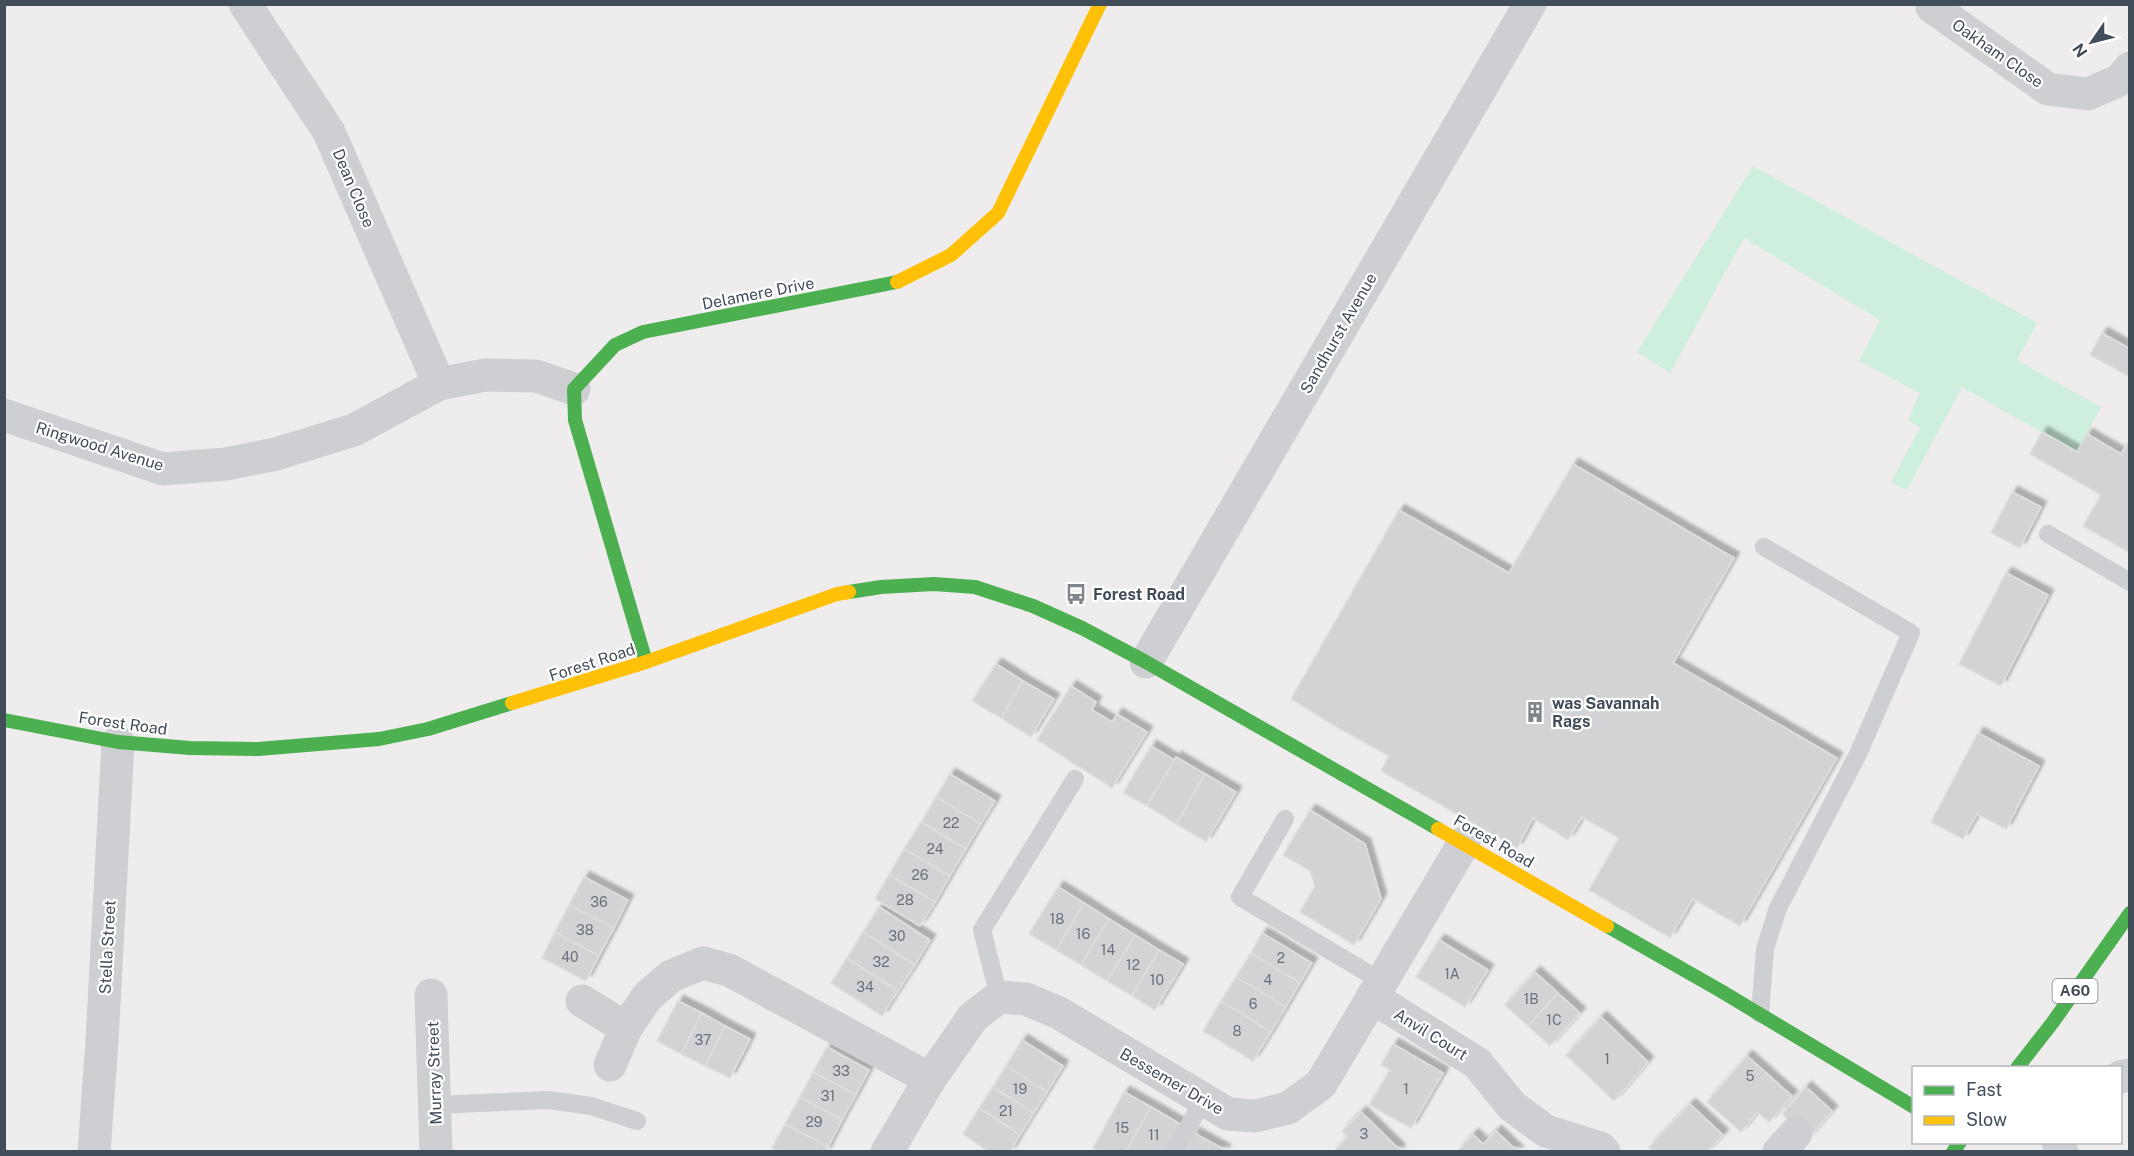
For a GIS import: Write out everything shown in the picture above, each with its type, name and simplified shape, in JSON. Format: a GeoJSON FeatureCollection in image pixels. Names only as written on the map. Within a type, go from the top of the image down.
{"type":"FeatureCollection","features":[{"type":"Feature","properties":{"kind":"main road","name":"Delamere Drive"},"geometry":{"type":"LineString","coordinates":[[574,389],[615,345],[643,332],[895,283],[951,255],[998,213],[1100,4]]}},
{"type":"Feature","properties":{"kind":"main road"},"geometry":{"type":"LineString","coordinates":[[574,389],[575,420],[646,662]]}},
{"type":"Feature","properties":{"kind":"main road","name":"Forest Road"},"geometry":{"type":"LineString","coordinates":[[4,720],[118,742],[190,748],[258,749],[379,740],[428,729],[646,662],[837,594],[881,587],[934,584],[975,587],[1033,606],[1082,628],[1146,663],[1760,1014],[1912,1106]]}},
{"type":"Feature","properties":{"kind":"main road","name":"A60"},"geometry":{"type":"LineString","coordinates":[[2019,1066],[2053,1022],[2130,913]]}},
{"type":"Feature","properties":{"kind":"street","name":"Dean Close"},"geometry":{"type":"LineString","coordinates":[[245,4],[330,132],[439,384]]}},
{"type":"Feature","properties":{"kind":"street","name":"Sandhurst Avenue"},"geometry":{"type":"LineString","coordinates":[[1146,663],[1530,4]]}},
{"type":"Feature","properties":{"kind":"street","name":"Oakham Close"},"geometry":{"type":"LineString","coordinates":[[1932,7],[2048,89],[2088,94],[2120,80],[2130,68]]}},
{"type":"Feature","properties":{"kind":"street","name":"Ringwood Avenue"},"geometry":{"type":"LineString","coordinates":[[4,416],[164,469],[226,464],[276,454],[354,430],[439,384],[485,375],[536,376],[574,389]]}},
{"type":"Feature","properties":{"kind":"street","name":"Stella Street"},"geometry":{"type":"LineString","coordinates":[[94,1152],[118,742]]}},
{"type":"Feature","properties":{"kind":"street","name":"Bessemer Drive"},"geometry":{"type":"LineString","coordinates":[[999,997],[1026,999],[1059,1013],[1228,1114],[1255,1116],[1288,1108],[1321,1084],[1464,843]]}},
{"type":"Feature","properties":{"kind":"street"},"geometry":{"type":"LineString","coordinates":[[610,1065],[626,1028],[647,997],[671,976],[703,963],[729,970],[930,1079]]}},
{"type":"Feature","properties":{"kind":"street","name":"Anvil Court"},"geometry":{"type":"LineString","coordinates":[[1377,989],[1477,1063],[1512,1106],[1546,1131],[1600,1148],[1604,1152]]}},
{"type":"Feature","properties":{"kind":"street","name":"Murray Street"},"geometry":{"type":"LineString","coordinates":[[431,995],[436,1152]]}},
{"type":"Feature","properties":{"kind":"street"},"geometry":{"type":"LineString","coordinates":[[887,1152],[930,1079],[973,1017],[999,997]]}},
{"type":"Feature","properties":{"kind":"street"},"geometry":{"type":"LineString","coordinates":[[582,1001],[626,1028]]}},
{"type":"Feature","properties":{"kind":"lane"},"geometry":{"type":"LineString","coordinates":[[2048,534],[2130,582]]}},
{"type":"Feature","properties":{"kind":"lane"},"geometry":{"type":"LineString","coordinates":[[1760,1014],[1765,949],[1778,908],[1858,754],[1911,633],[1764,547]]}},
{"type":"Feature","properties":{"kind":"lane"},"geometry":{"type":"LineString","coordinates":[[999,997],[982,930],[1076,779]]}},
{"type":"Feature","properties":{"kind":"lane"},"geometry":{"type":"LineString","coordinates":[[1285,819],[1240,897],[1377,989]]}},
{"type":"Feature","properties":{"kind":"lane"},"geometry":{"type":"LineString","coordinates":[[435,1106],[549,1100],[591,1106],[637,1121]]}},
{"type":"Feature","properties":{"kind":"lane"},"geometry":{"type":"LineString","coordinates":[[1175,1151],[1203,1100]]}},
{"type":"Feature","properties":{"kind":"green space"},"geometry":{"type":"Polygon","coordinates":[[[1753,166],[2037,323],[2017,360],[2101,407],[2077,452],[1962,387],[1907,490],[1891,482],[1920,428],[1908,420],[1920,393],[1859,361],[1880,320],[1744,238],[1670,373],[1637,352],[1753,166]]]}},
{"type":"Feature","properties":{"kind":"building"},"geometry":{"type":"Polygon","coordinates":[[[2102,333],[2130,349],[2130,377],[2090,355],[2102,333]]]}},
{"type":"Feature","properties":{"kind":"building"},"geometry":{"type":"Polygon","coordinates":[[[2042,432],[2077,452],[2087,434],[2121,454],[2130,439],[2130,553],[2083,526],[2101,495],[2030,454],[2042,432]]]}},
{"type":"Feature","properties":{"kind":"building","name":"was Savannah Rags"},"geometry":{"type":"Polygon","coordinates":[[[1573,464],[1734,558],[1673,663],[1837,758],[1740,926],[1693,899],[1670,938],[1589,890],[1619,838],[1582,817],[1568,840],[1533,818],[1517,848],[1381,771],[1389,756],[1291,699],[1399,510],[1509,573],[1573,464]]]}},
{"type":"Feature","properties":{"kind":"building"},"geometry":{"type":"Polygon","coordinates":[[[2012,492],[2041,507],[2020,548],[1991,533],[2012,492]]]}},
{"type":"Feature","properties":{"kind":"building"},"geometry":{"type":"Polygon","coordinates":[[[2006,573],[2048,595],[2001,686],[1959,664],[2006,573]]]}},
{"type":"Feature","properties":{"kind":"building"},"geometry":{"type":"Polygon","coordinates":[[[996,664],[1023,681],[1001,718],[972,701],[996,664]]]}},
{"type":"Feature","properties":{"kind":"building"},"geometry":{"type":"Polygon","coordinates":[[[1023,681],[1054,699],[1031,737],[1001,718],[1023,681]]]}},
{"type":"Feature","properties":{"kind":"building"},"geometry":{"type":"Polygon","coordinates":[[[1071,686],[1096,702],[1092,710],[1112,722],[1117,714],[1147,732],[1112,788],[1037,740],[1071,686]]]}},
{"type":"Feature","properties":{"kind":"building"},"geometry":{"type":"Polygon","coordinates":[[[1978,733],[2039,766],[2006,829],[1977,814],[1963,839],[1931,822],[1978,733]]]}},
{"type":"Feature","properties":{"kind":"building"},"geometry":{"type":"Polygon","coordinates":[[[1151,746],[1174,760],[1147,806],[1123,793],[1151,746]]]}},
{"type":"Feature","properties":{"kind":"building"},"geometry":{"type":"Polygon","coordinates":[[[1176,757],[1205,774],[1176,824],[1147,806],[1176,757]]]}},
{"type":"Feature","properties":{"kind":"building"},"geometry":{"type":"Polygon","coordinates":[[[950,774],[995,801],[981,824],[936,797],[950,774]]]}},
{"type":"Feature","properties":{"kind":"building"},"geometry":{"type":"Polygon","coordinates":[[[1205,774],[1236,792],[1206,842],[1176,824],[1205,774]]]}},
{"type":"Feature","properties":{"kind":"building"},"geometry":{"type":"Polygon","coordinates":[[[936,797],[981,824],[966,849],[921,822],[936,797]]]}},
{"type":"Feature","properties":{"kind":"building"},"geometry":{"type":"Polygon","coordinates":[[[1310,810],[1365,844],[1381,899],[1354,945],[1300,912],[1315,886],[1310,871],[1283,855],[1310,810]]]}},
{"type":"Feature","properties":{"kind":"building"},"geometry":{"type":"Polygon","coordinates":[[[921,822],[966,849],[950,876],[904,849],[921,822]]]}},
{"type":"Feature","properties":{"kind":"building"},"geometry":{"type":"Polygon","coordinates":[[[904,849],[950,876],[935,902],[889,875],[904,849]]]}},
{"type":"Feature","properties":{"kind":"building"},"geometry":{"type":"Polygon","coordinates":[[[889,875],[935,902],[920,926],[875,899],[889,875]]]}},
{"type":"Feature","properties":{"kind":"building"},"geometry":{"type":"Polygon","coordinates":[[[584,877],[628,900],[614,928],[569,905],[584,877]]]}},
{"type":"Feature","properties":{"kind":"building"},"geometry":{"type":"Polygon","coordinates":[[[1058,887],[1084,903],[1056,950],[1029,934],[1058,887]]]}},
{"type":"Feature","properties":{"kind":"building"},"geometry":{"type":"Polygon","coordinates":[[[1084,903],[1109,919],[1081,965],[1056,950],[1084,903]]]}},
{"type":"Feature","properties":{"kind":"building"},"geometry":{"type":"Polygon","coordinates":[[[569,905],[614,928],[599,956],[555,932],[569,905]]]}},
{"type":"Feature","properties":{"kind":"building"},"geometry":{"type":"Polygon","coordinates":[[[879,907],[930,940],[915,965],[863,932],[879,907]]]}},
{"type":"Feature","properties":{"kind":"building"},"geometry":{"type":"Polygon","coordinates":[[[1109,919],[1135,935],[1107,981],[1081,965],[1109,919]]]}},
{"type":"Feature","properties":{"kind":"building"},"geometry":{"type":"Polygon","coordinates":[[[555,932],[599,956],[586,981],[542,958],[555,932]]]}},
{"type":"Feature","properties":{"kind":"building"},"geometry":{"type":"Polygon","coordinates":[[[863,932],[915,965],[898,991],[847,958],[863,932]]]}},
{"type":"Feature","properties":{"kind":"building"},"geometry":{"type":"Polygon","coordinates":[[[1262,933],[1312,963],[1300,983],[1251,953],[1262,933]]]}},
{"type":"Feature","properties":{"kind":"building"},"geometry":{"type":"Polygon","coordinates":[[[1135,935],[1159,950],[1132,996],[1107,981],[1135,935]]]}},
{"type":"Feature","properties":{"kind":"building"},"geometry":{"type":"Polygon","coordinates":[[[1439,940],[1488,970],[1465,1007],[1416,977],[1439,940]]]}},
{"type":"Feature","properties":{"kind":"building"},"geometry":{"type":"Polygon","coordinates":[[[1159,950],[1183,964],[1155,1010],[1132,996],[1159,950]]]}},
{"type":"Feature","properties":{"kind":"building"},"geometry":{"type":"Polygon","coordinates":[[[1251,953],[1300,983],[1286,1007],[1236,977],[1251,953]]]}},
{"type":"Feature","properties":{"kind":"building"},"geometry":{"type":"Polygon","coordinates":[[[847,958],[898,991],[882,1016],[831,983],[847,958]]]}},
{"type":"Feature","properties":{"kind":"building"},"geometry":{"type":"Polygon","coordinates":[[[1535,972],[1558,993],[1528,1026],[1505,1005],[1535,972]]]}},
{"type":"Feature","properties":{"kind":"building"},"geometry":{"type":"Polygon","coordinates":[[[1236,977],[1286,1007],[1271,1032],[1221,1001],[1236,977]]]}},
{"type":"Feature","properties":{"kind":"building"},"geometry":{"type":"Polygon","coordinates":[[[1558,993],[1580,1013],[1550,1046],[1528,1026],[1558,993]]]}},
{"type":"Feature","properties":{"kind":"building"},"geometry":{"type":"Polygon","coordinates":[[[678,1001],[702,1013],[681,1054],[657,1041],[678,1001]]]}},
{"type":"Feature","properties":{"kind":"building"},"geometry":{"type":"Polygon","coordinates":[[[1221,1001],[1271,1032],[1253,1061],[1203,1031],[1221,1001]]]}},
{"type":"Feature","properties":{"kind":"building"},"geometry":{"type":"Polygon","coordinates":[[[702,1013],[725,1026],[705,1066],[681,1054],[702,1013]]]}},
{"type":"Feature","properties":{"kind":"building"},"geometry":{"type":"Polygon","coordinates":[[[1601,1017],[1648,1062],[1614,1101],[1566,1055],[1601,1017]]]}},
{"type":"Feature","properties":{"kind":"building"},"geometry":{"type":"Polygon","coordinates":[[[725,1026],[750,1039],[730,1078],[705,1066],[725,1026]]]}},
{"type":"Feature","properties":{"kind":"building"},"geometry":{"type":"Polygon","coordinates":[[[1022,1040],[1063,1066],[1047,1092],[1006,1066],[1022,1040]]]}},
{"type":"Feature","properties":{"kind":"building"},"geometry":{"type":"Polygon","coordinates":[[[1393,1044],[1443,1073],[1411,1128],[1369,1105],[1390,1070],[1381,1065],[1393,1044]]]}},
{"type":"Feature","properties":{"kind":"building"},"geometry":{"type":"Polygon","coordinates":[[[827,1047],[869,1070],[856,1095],[813,1072],[827,1047]]]}},
{"type":"Feature","properties":{"kind":"building"},"geometry":{"type":"Polygon","coordinates":[[[1747,1056],[1792,1096],[1769,1122],[1757,1112],[1741,1132],[1707,1102],[1747,1056]]]}},
{"type":"Feature","properties":{"kind":"building"},"geometry":{"type":"Polygon","coordinates":[[[1006,1066],[1047,1092],[1034,1113],[993,1087],[1006,1066]]]}},
{"type":"Feature","properties":{"kind":"building"},"geometry":{"type":"Polygon","coordinates":[[[813,1072],[856,1095],[842,1120],[800,1097],[813,1072]]]}},
{"type":"Feature","properties":{"kind":"building"},"geometry":{"type":"Polygon","coordinates":[[[993,1087],[1034,1113],[1020,1135],[979,1108],[993,1087]]]}},
{"type":"Feature","properties":{"kind":"building"},"geometry":{"type":"Polygon","coordinates":[[[1806,1087],[1832,1111],[1808,1138],[1782,1114],[1806,1087]]]}},
{"type":"Feature","properties":{"kind":"building"},"geometry":{"type":"Polygon","coordinates":[[[1124,1092],[1151,1107],[1126,1152],[1099,1152],[1093,1148],[1124,1092]]]}},
{"type":"Feature","properties":{"kind":"building"},"geometry":{"type":"Polygon","coordinates":[[[800,1097],[842,1120],[828,1147],[785,1124],[800,1097]]]}},
{"type":"Feature","properties":{"kind":"building"},"geometry":{"type":"Polygon","coordinates":[[[1690,1104],[1723,1135],[1707,1152],[1654,1152],[1649,1147],[1690,1104]]]}},
{"type":"Feature","properties":{"kind":"building"},"geometry":{"type":"Polygon","coordinates":[[[1151,1107],[1180,1124],[1177,1152],[1126,1152],[1151,1107]]]}},
{"type":"Feature","properties":{"kind":"building"},"geometry":{"type":"Polygon","coordinates":[[[979,1108],[1020,1135],[1010,1152],[989,1152],[963,1134],[979,1108]]]}},
{"type":"Feature","properties":{"kind":"building"},"geometry":{"type":"Polygon","coordinates":[[[1361,1112],[1400,1150],[1398,1152],[1334,1152],[1347,1137],[1342,1131],[1361,1112]]]}},
{"type":"Feature","properties":{"kind":"building"},"geometry":{"type":"Polygon","coordinates":[[[785,1124],[828,1147],[826,1152],[779,1152],[772,1148],[785,1124]]]}},
{"type":"Feature","properties":{"kind":"building"},"geometry":{"type":"Polygon","coordinates":[[[1496,1131],[1518,1152],[1457,1152],[1473,1134],[1483,1144],[1496,1131]]]}},
{"type":"Feature","properties":{"kind":"building"},"geometry":{"type":"Polygon","coordinates":[[[1194,1133],[1225,1150],[1224,1152],[1184,1152],[1194,1133]]]}},
{"type":"Feature","properties":{"kind":"traffic: fast"},"geometry":{"type":"LineString","coordinates":[[646,662],[575,420],[574,389],[615,345],[643,332],[897,282]]}},
{"type":"Feature","properties":{"kind":"traffic: fast"},"geometry":{"type":"LineString","coordinates":[[849,592],[881,587],[934,584],[975,587],[1033,606],[1082,628],[1146,662],[1438,829]]}},
{"type":"Feature","properties":{"kind":"traffic: fast"},"geometry":{"type":"LineString","coordinates":[[4,720],[118,742],[190,748],[258,749],[379,739],[428,729],[512,703]]}},
{"type":"Feature","properties":{"kind":"traffic: fast"},"geometry":{"type":"LineString","coordinates":[[2019,1066],[2053,1022],[2130,913]]}},
{"type":"Feature","properties":{"kind":"traffic: fast"},"geometry":{"type":"LineString","coordinates":[[1607,926],[1721,991],[1912,1106]]}},
{"type":"Feature","properties":{"kind":"traffic: fast"},"geometry":{"type":"LineString","coordinates":[[1953,1152],[1959,1144]]}},
{"type":"Feature","properties":{"kind":"traffic: slow"},"geometry":{"type":"LineString","coordinates":[[897,282],[951,255],[998,213],[1100,4]]}},
{"type":"Feature","properties":{"kind":"traffic: slow"},"geometry":{"type":"LineString","coordinates":[[512,703],[646,662],[837,594],[849,592]]}},
{"type":"Feature","properties":{"kind":"traffic: slow"},"geometry":{"type":"LineString","coordinates":[[1438,829],[1607,926]]}},
{"type":"Feature","properties":{"kind":"place","name":"Forest Road"},"geometry":{"type":"Point","coordinates":[1076,594]}},
{"type":"Feature","properties":{"kind":"place","name":"was Savannah Rags"},"geometry":{"type":"Point","coordinates":[1535,712]}}]}
